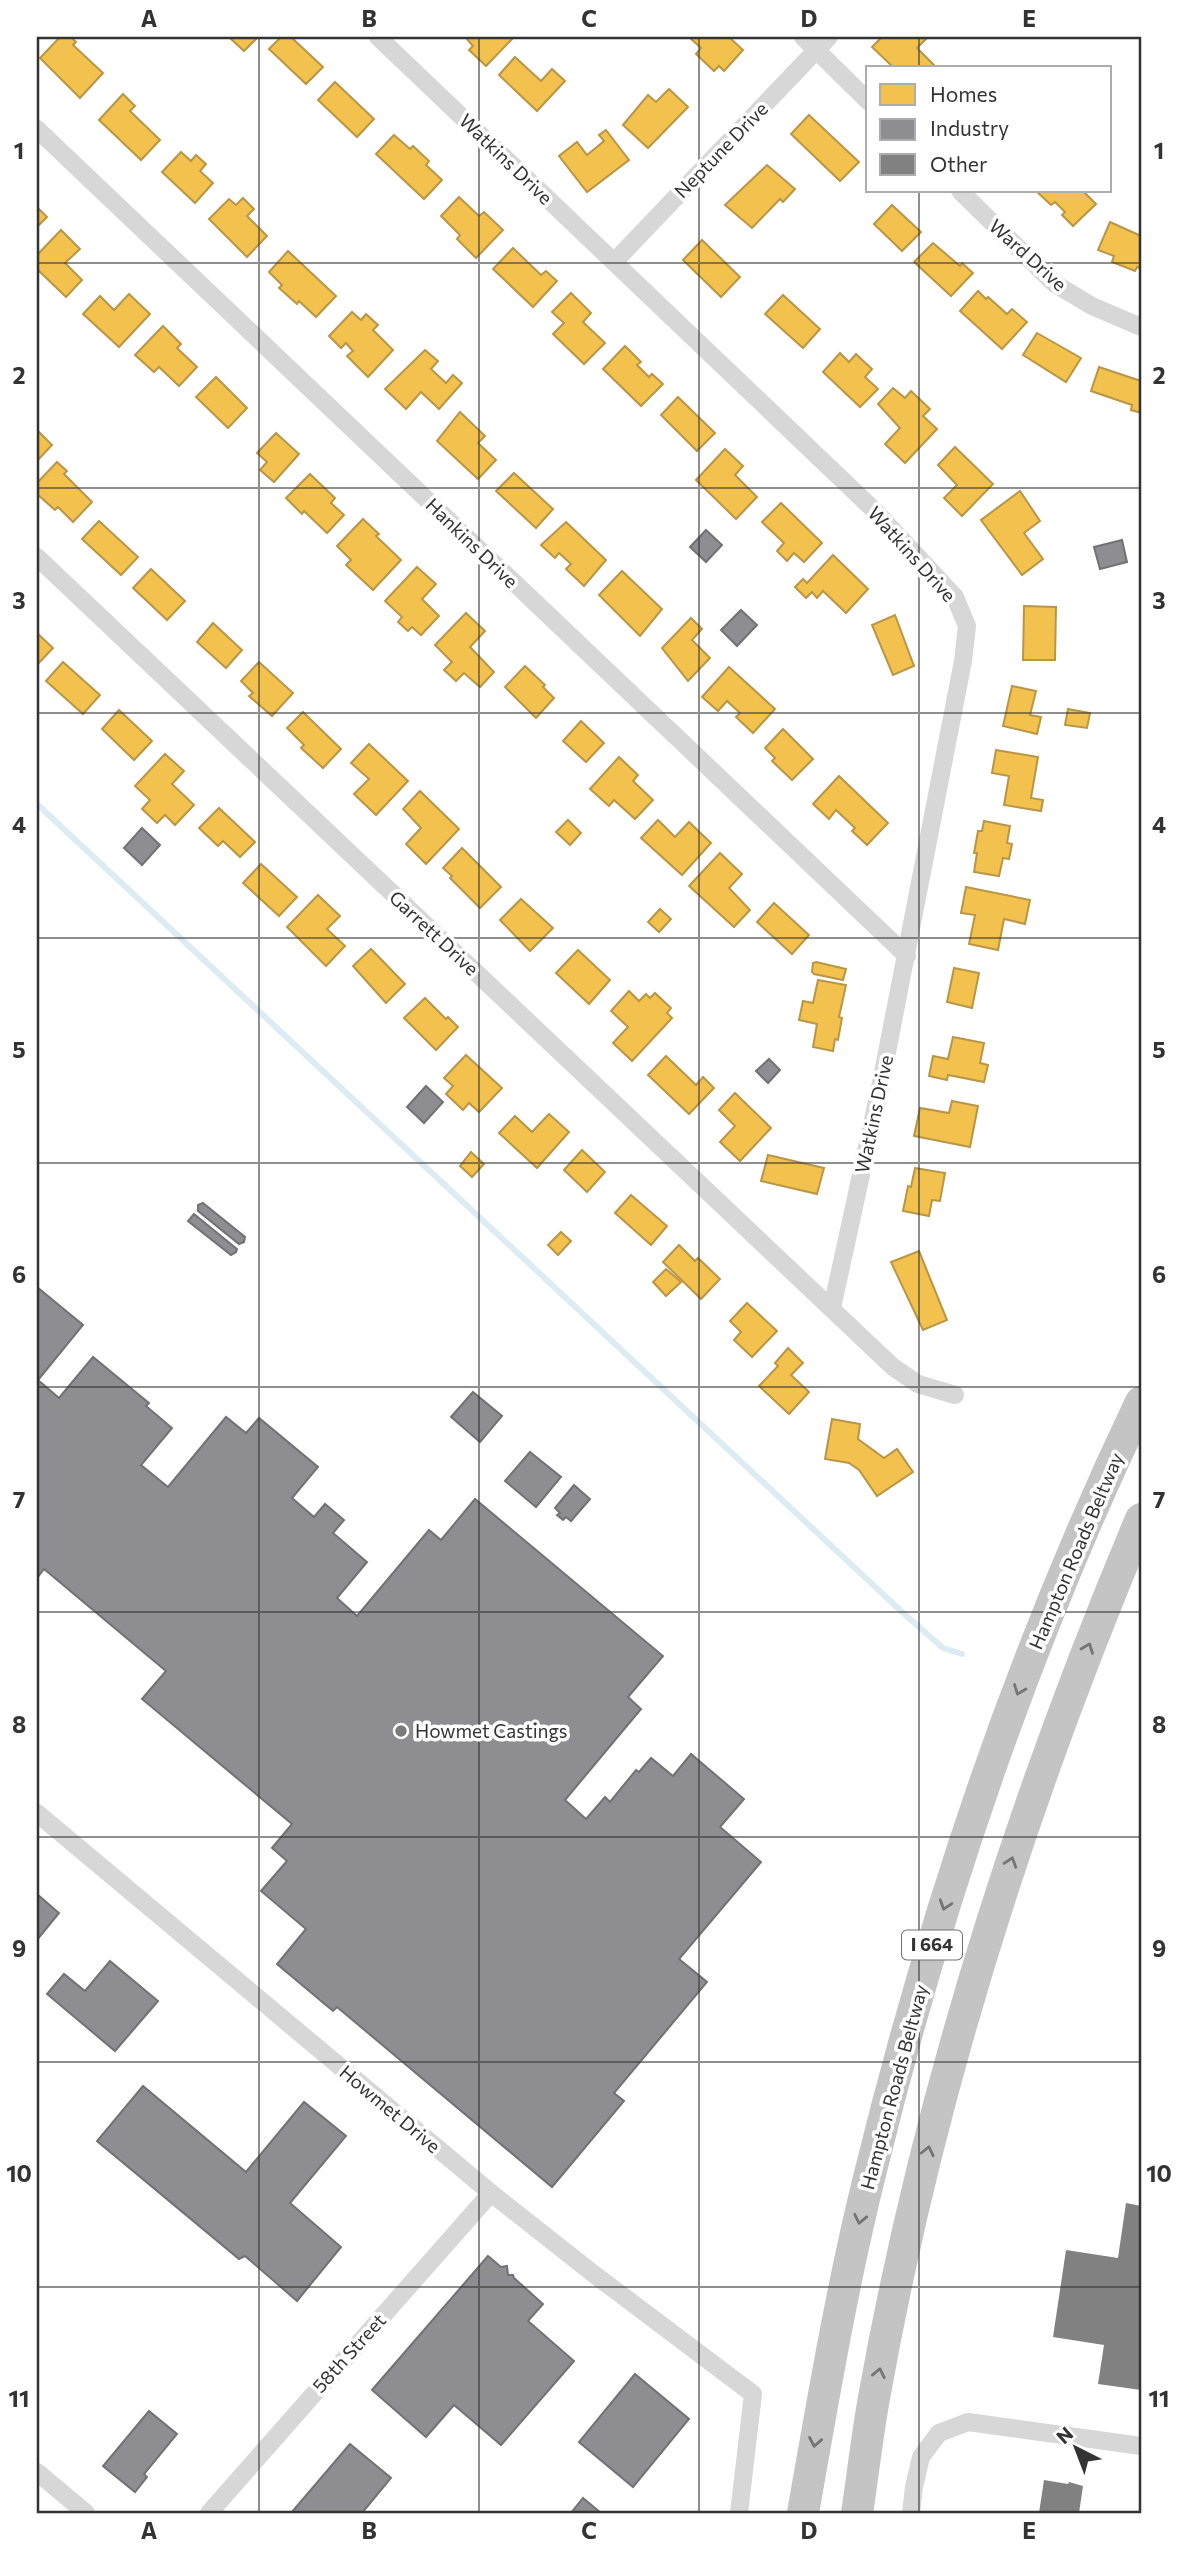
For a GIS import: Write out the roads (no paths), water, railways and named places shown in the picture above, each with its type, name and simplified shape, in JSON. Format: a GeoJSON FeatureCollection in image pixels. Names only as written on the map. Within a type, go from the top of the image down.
{"type":"FeatureCollection","features":[{"type":"Feature","properties":{"kind":"highway","name":"Hampton Roads Beltway"},"geometry":{"type":"LineString","coordinates":[[803,2513],[832,2349],[869,2177],[936,1934],[999,1743],[1031,1657],[1099,1489],[1141,1402]]}},
{"type":"Feature","properties":{"kind":"highway","name":"I 664"},"geometry":{"type":"LineString","coordinates":[[858,2513],[874,2398],[904,2253],[931,2136],[975,1977],[1066,1703],[1141,1518]]}},
{"type":"Feature","properties":{"kind":"street","name":"Watkins Drive"},"geometry":{"type":"LineString","coordinates":[[378,37],[874,511],[955,597],[967,626],[963,661],[907,956],[832,1308]]}},
{"type":"Feature","properties":{"kind":"street"},"geometry":{"type":"LineString","coordinates":[[803,37],[823,43],[866,98]]}},
{"type":"Feature","properties":{"kind":"street","name":"Neptune Drive"},"geometry":{"type":"LineString","coordinates":[[614,262],[823,43]]}},
{"type":"Feature","properties":{"kind":"street","name":"Hankins Drive"},"geometry":{"type":"LineString","coordinates":[[37,129],[907,956]]}},
{"type":"Feature","properties":{"kind":"street","name":"Ward Drive"},"geometry":{"type":"LineString","coordinates":[[961,192],[1055,284],[1092,306],[1141,327]]}},
{"type":"Feature","properties":{"kind":"street","name":"Garrett Drive"},"geometry":{"type":"LineString","coordinates":[[37,557],[905,1377],[931,1390],[955,1395]]}},
{"type":"Feature","properties":{"kind":"street","name":"Howmet Drive"},"geometry":{"type":"LineString","coordinates":[[37,1813],[491,2193],[753,2395],[739,2513]]}},
{"type":"Feature","properties":{"kind":"street","name":"58th Street"},"geometry":{"type":"LineString","coordinates":[[209,2513],[491,2193]]}},
{"type":"Feature","properties":{"kind":"street"},"geometry":{"type":"LineString","coordinates":[[911,2513],[921,2457],[939,2433],[968,2422],[1141,2446]]}},
{"type":"Feature","properties":{"kind":"street"},"geometry":{"type":"LineString","coordinates":[[37,2472],[86,2513]]}},
{"type":"Feature","properties":{"kind":"waterway"},"geometry":{"type":"LineString","coordinates":[[37,804],[901,1611],[943,1648],[962,1654]]}},
{"type":"Feature","properties":{"kind":"place","name":"Howmet Castings"},"geometry":{"type":"Point","coordinates":[401,1731]}}]}
